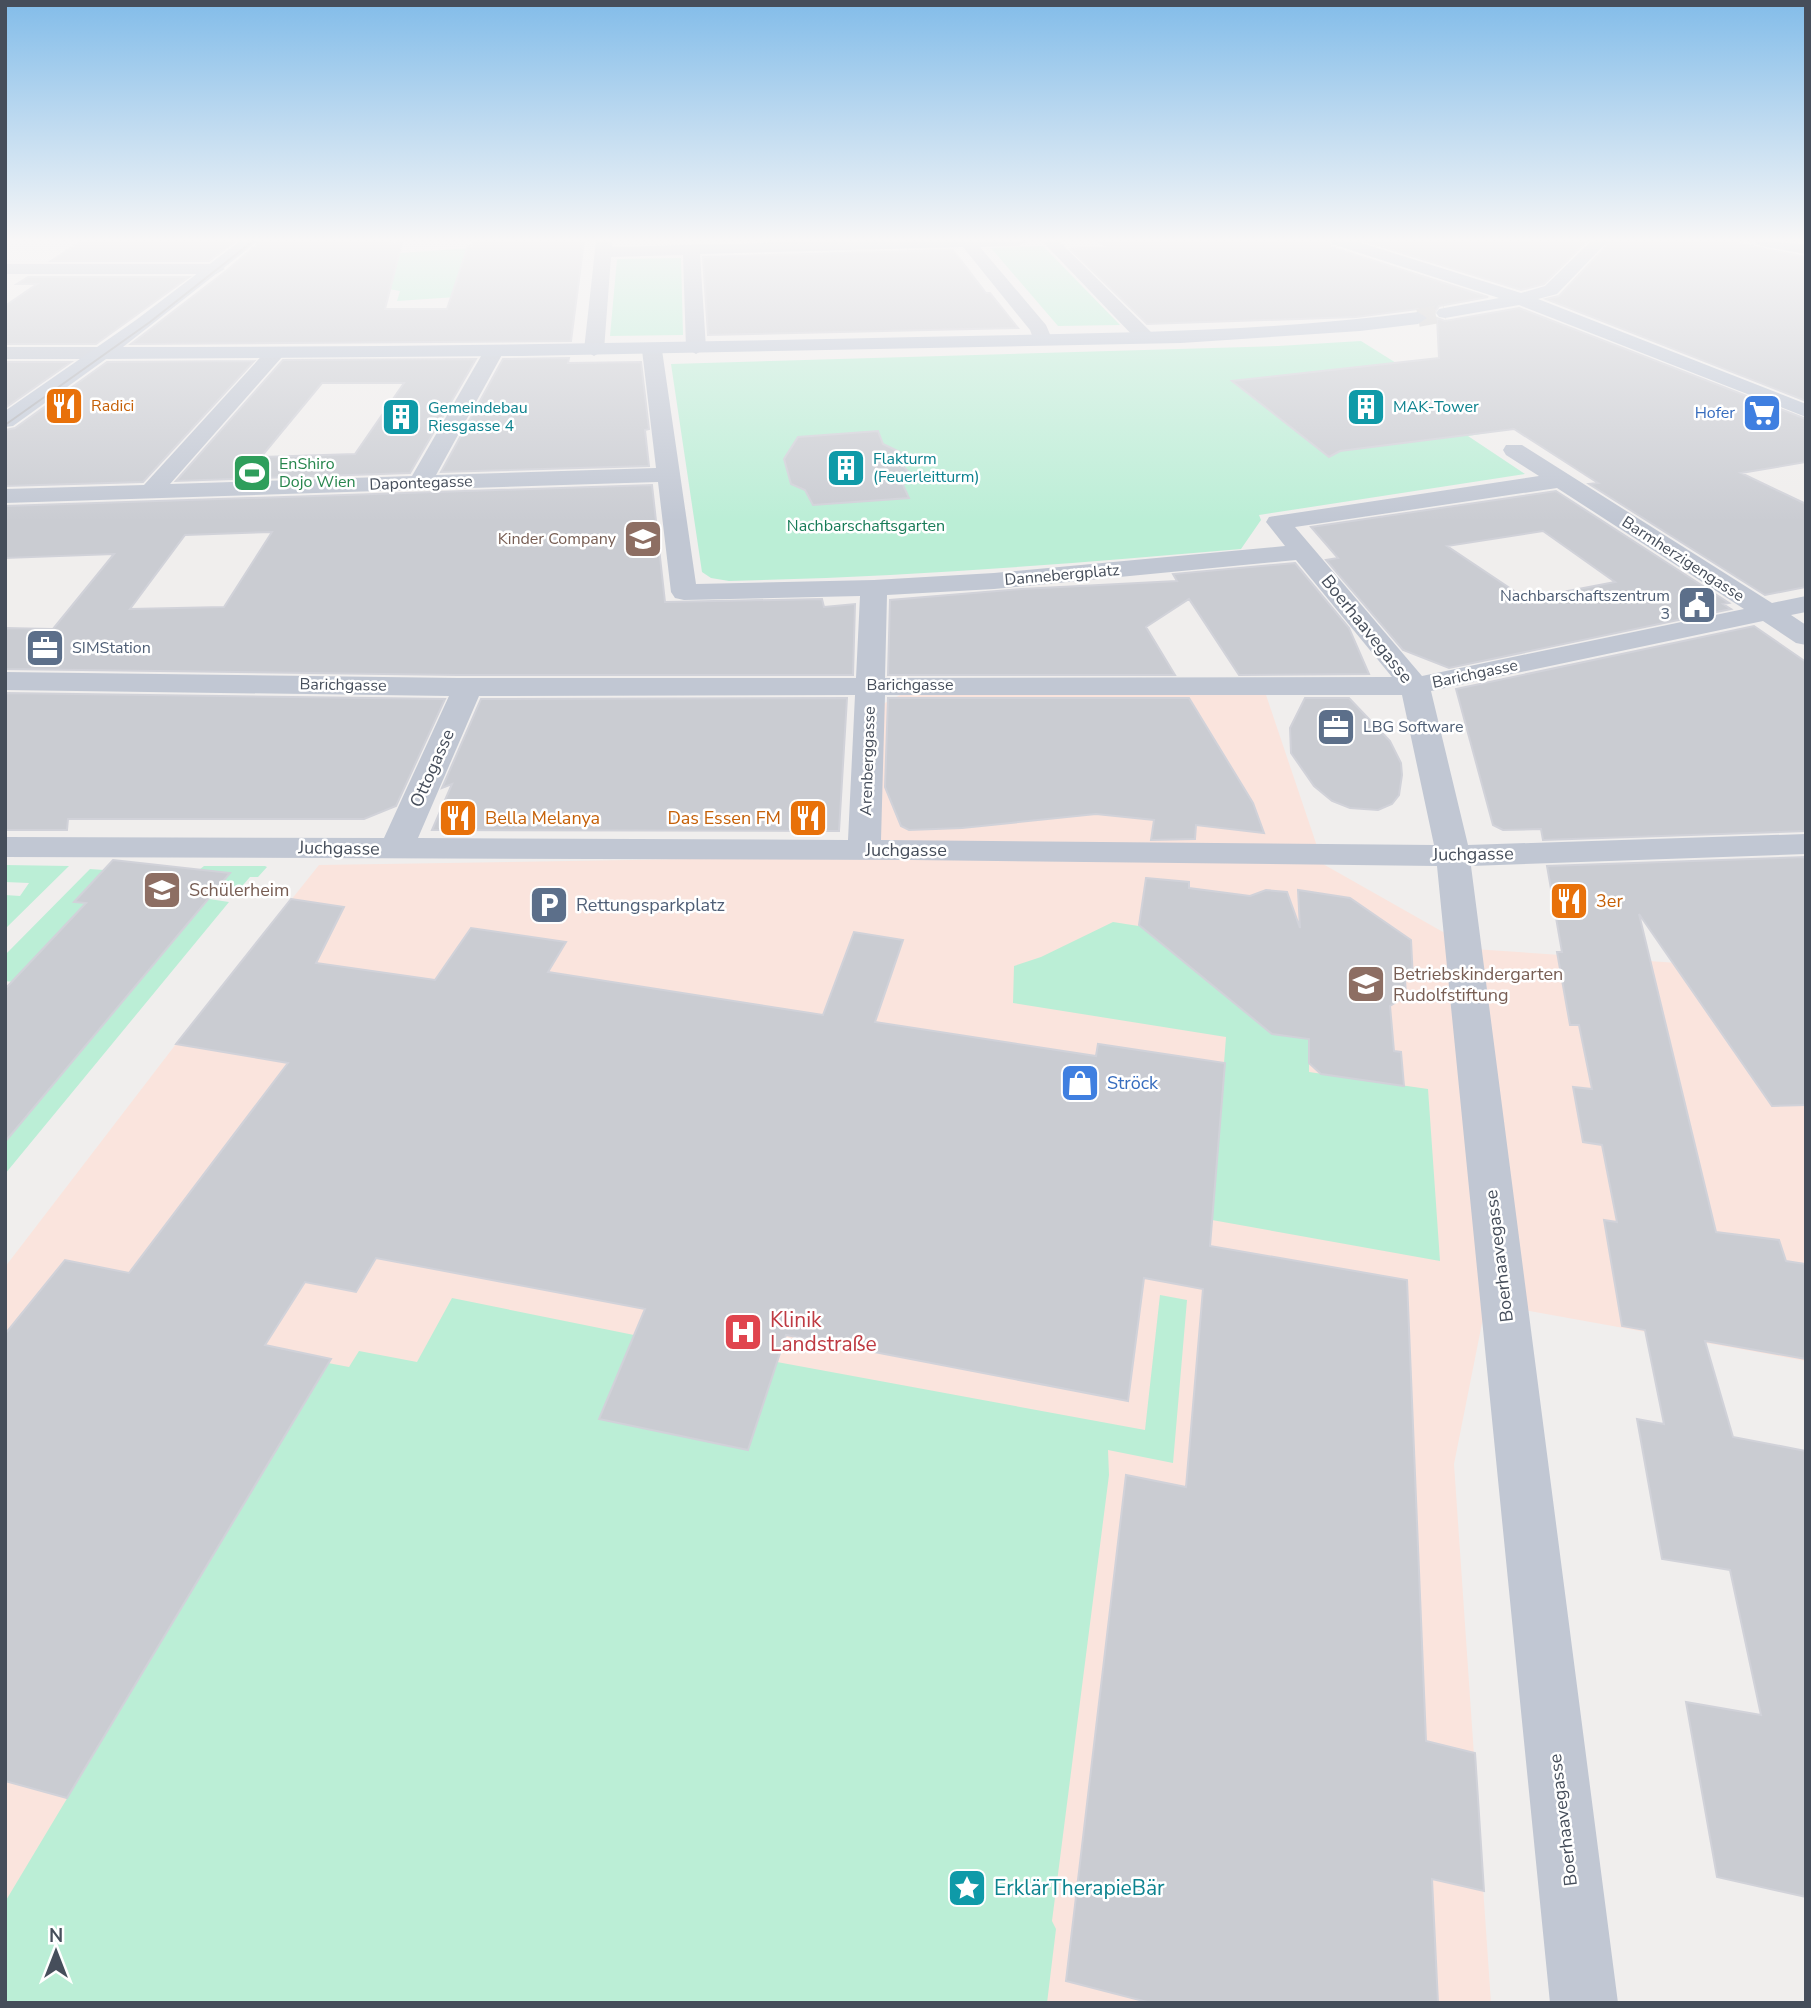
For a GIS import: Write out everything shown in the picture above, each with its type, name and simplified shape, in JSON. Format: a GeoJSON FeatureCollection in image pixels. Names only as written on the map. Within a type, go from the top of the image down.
{"type":"FeatureCollection","features":[{"type":"Feature","properties":{"kind":"street"},"geometry":{"type":"LineString","coordinates":[[5,421],[127,335]]}},
{"type":"Feature","properties":{"kind":"street"},"geometry":{"type":"LineString","coordinates":[[594,350],[595,335]]}},
{"type":"Feature","properties":{"kind":"street"},"geometry":{"type":"LineString","coordinates":[[695,335],[696,348]]}},
{"type":"Feature","properties":{"kind":"street"},"geometry":{"type":"LineString","coordinates":[[1041,335],[1042,339]]}},
{"type":"Feature","properties":{"kind":"street"},"geometry":{"type":"LineString","coordinates":[[5,353],[594,350],[1193,335]]}},
{"type":"Feature","properties":{"kind":"street"},"geometry":{"type":"LineString","coordinates":[[1612,335],[1806,411]]}},
{"type":"Feature","properties":{"kind":"street","name":"Dannebergplatz"},"geometry":{"type":"LineString","coordinates":[[652,349],[684,592],[874,588],[993,581],[1303,552]]}},
{"type":"Feature","properties":{"kind":"street"},"geometry":{"type":"LineString","coordinates":[[421,483],[495,351]]}},
{"type":"Feature","properties":{"kind":"street"},"geometry":{"type":"LineString","coordinates":[[149,492],[275,353]]}},
{"type":"Feature","properties":{"kind":"street"},"geometry":{"type":"LineString","coordinates":[[1514,450],[1561,480]]}},
{"type":"Feature","properties":{"kind":"street","name":"Dapontegasse"},"geometry":{"type":"LineString","coordinates":[[5,496],[669,475]]}},
{"type":"Feature","properties":{"kind":"street"},"geometry":{"type":"LineString","coordinates":[[1303,552],[1278,522],[1561,480]]}},
{"type":"Feature","properties":{"kind":"street","name":"Barmherzigengasse"},"geometry":{"type":"LineString","coordinates":[[1561,480],[1806,637]]}},
{"type":"Feature","properties":{"kind":"street","name":"Boerhaavegasse"},"geometry":{"type":"LineString","coordinates":[[1303,552],[1415,686],[1453,856],[1584,2003]]}},
{"type":"Feature","properties":{"kind":"street","name":"Arenberggasse"},"geometry":{"type":"LineString","coordinates":[[864,849],[874,588]]}},
{"type":"Feature","properties":{"kind":"street","name":"Barichgasse"},"geometry":{"type":"LineString","coordinates":[[5,681],[468,687],[1415,686],[1806,604]]}},
{"type":"Feature","properties":{"kind":"street","name":"Ottogasse"},"geometry":{"type":"LineString","coordinates":[[396,849],[468,687]]}},
{"type":"Feature","properties":{"kind":"street","name":"Juchgasse"},"geometry":{"type":"LineString","coordinates":[[5,847],[864,849],[1453,856],[1806,844]]}},
{"type":"Feature","properties":{"kind":"shaded area","name":"Klinik Landstraße"},"geometry":{"type":"Polygon","coordinates":[[[1265,692],[1323,864],[1473,949],[1707,965],[1806,961],[1806,1361],[1486,1303],[1454,1464],[1491,2003],[5,2003],[5,1267],[176,1044],[319,865],[877,856],[883,704],[904,693],[1265,692]]]}},
{"type":"Feature","properties":{"kind":"green space"},"geometry":{"type":"Polygon","coordinates":[[[610,335],[683,335],[610,336],[610,335]]]}},
{"type":"Feature","properties":{"kind":"green space","name":"Nachbarschaftsgarten"},"geometry":{"type":"Polygon","coordinates":[[[1361,341],[1500,428],[1499,431],[1468,436],[1525,474],[1259,515],[1261,520],[1241,549],[1049,565],[857,576],[729,581],[711,578],[702,572],[671,364],[1278,346],[1361,341]]]}},
{"type":"Feature","properties":{"kind":"green space"},"geometry":{"type":"Polygon","coordinates":[[[5,865],[69,866],[5,929],[5,895],[20,896],[29,883],[5,882],[5,865]]]}},
{"type":"Feature","properties":{"kind":"green space"},"geometry":{"type":"Polygon","coordinates":[[[204,866],[267,867],[258,877],[250,877],[237,892],[217,889],[230,873],[199,870],[204,866]]]}},
{"type":"Feature","properties":{"kind":"green space"},"geometry":{"type":"Polygon","coordinates":[[[90,869],[104,870],[74,902],[89,904],[22,983],[5,981],[5,955],[90,869]]]}},
{"type":"Feature","properties":{"kind":"green space"},"geometry":{"type":"Polygon","coordinates":[[[209,899],[229,902],[5,1174],[5,1142],[209,899]]]}},
{"type":"Feature","properties":{"kind":"green space"},"geometry":{"type":"Polygon","coordinates":[[[1113,922],[1183,933],[1309,1039],[1309,1072],[1428,1089],[1440,1261],[1212,1220],[1226,1037],[1013,1003],[1014,966],[1041,957],[1113,922]]]}},
{"type":"Feature","properties":{"kind":"green space"},"geometry":{"type":"Polygon","coordinates":[[[1160,1295],[1187,1300],[1173,1463],[1108,1450],[1109,1475],[1052,1921],[1056,1929],[1047,2003],[5,2003],[5,1902],[328,1363],[349,1367],[359,1351],[417,1362],[452,1298],[634,1335],[599,1419],[747,1450],[777,1362],[1145,1430],[1160,1295]]]}},
{"type":"Feature","properties":{"kind":"building"},"geometry":{"type":"Polygon","coordinates":[[[5,335],[109,335],[96,344],[5,344],[5,335]]]}},
{"type":"Feature","properties":{"kind":"building"},"geometry":{"type":"Polygon","coordinates":[[[143,335],[572,335],[571,341],[131,344],[143,335]]]}},
{"type":"Feature","properties":{"kind":"building"},"geometry":{"type":"Polygon","coordinates":[[[1438,335],[1588,335],[1806,419],[1806,462],[1741,473],[1806,504],[1806,587],[1765,595],[1589,484],[1598,483],[1514,429],[1340,451],[1329,457],[1232,381],[1439,358],[1438,335]]]}},
{"type":"Feature","properties":{"kind":"building"},"geometry":{"type":"Polygon","coordinates":[[[1637,335],[1806,335],[1806,401],[1637,335]]]}},
{"type":"Feature","properties":{"kind":"building"},"geometry":{"type":"Polygon","coordinates":[[[569,358],[568,363],[641,362],[649,429],[645,430],[649,466],[441,472],[503,359],[569,358]]]}},
{"type":"Feature","properties":{"kind":"building"},"geometry":{"type":"Polygon","coordinates":[[[476,359],[410,473],[176,481],[283,360],[476,359]],[[322,383],[261,457],[355,454],[404,383],[322,383]]]}},
{"type":"Feature","properties":{"kind":"building"},"geometry":{"type":"Polygon","coordinates":[[[254,361],[143,482],[5,486],[5,430],[15,428],[107,362],[254,361]]]}},
{"type":"Feature","properties":{"kind":"building"},"geometry":{"type":"Polygon","coordinates":[[[5,362],[71,362],[5,408],[5,362]]]}},
{"type":"Feature","properties":{"kind":"building","name":"Flakturm (Feuerleitturm)"},"geometry":{"type":"Polygon","coordinates":[[[878,431],[883,444],[900,452],[895,458],[911,474],[903,485],[909,498],[813,505],[805,490],[791,484],[784,459],[798,437],[878,431]]]}},
{"type":"Feature","properties":{"kind":"building"},"geometry":{"type":"Polygon","coordinates":[[[652,485],[665,602],[822,599],[824,607],[855,604],[853,675],[457,675],[5,669],[5,628],[53,629],[114,554],[5,558],[5,506],[652,485]],[[272,532],[185,535],[130,609],[224,607],[272,532]]]}},
{"type":"Feature","properties":{"kind":"building"},"geometry":{"type":"Polygon","coordinates":[[[1556,491],[1729,603],[1723,604],[1731,609],[1449,668],[1403,650],[1326,560],[1338,558],[1311,527],[1556,491]],[[1543,531],[1447,546],[1526,599],[1615,582],[1543,531]]]}},
{"type":"Feature","properties":{"kind":"building"},"geometry":{"type":"Polygon","coordinates":[[[1295,563],[1349,628],[1369,674],[1239,675],[1189,599],[1146,627],[1175,675],[888,675],[890,600],[1021,589],[1177,581],[1173,574],[1295,563]]]}},
{"type":"Feature","properties":{"kind":"building"},"geometry":{"type":"Polygon","coordinates":[[[1754,626],[1806,662],[1806,831],[1543,840],[1541,829],[1503,830],[1493,825],[1456,689],[1754,626]]]}},
{"type":"Feature","properties":{"kind":"building"},"geometry":{"type":"Polygon","coordinates":[[[5,693],[445,699],[396,806],[364,819],[68,819],[67,830],[5,830],[5,693]]]}},
{"type":"Feature","properties":{"kind":"building"},"geometry":{"type":"Polygon","coordinates":[[[847,698],[839,831],[432,830],[452,784],[442,788],[481,699],[847,698]]]}},
{"type":"Feature","properties":{"kind":"building"},"geometry":{"type":"Polygon","coordinates":[[[888,698],[1189,698],[1253,803],[1264,833],[1196,825],[1195,839],[1151,840],[1154,820],[1096,814],[962,828],[909,830],[901,826],[885,787],[888,698]]]}},
{"type":"Feature","properties":{"kind":"building"},"geometry":{"type":"Polygon","coordinates":[[[1305,698],[1349,698],[1390,741],[1401,763],[1402,775],[1399,795],[1392,804],[1378,810],[1350,808],[1332,801],[1314,786],[1291,753],[1290,728],[1305,698]]]}},
{"type":"Feature","properties":{"kind":"building"},"geometry":{"type":"Polygon","coordinates":[[[1806,857],[1806,1105],[1772,1106],[1639,914],[1716,1232],[1779,1240],[1786,1261],[1806,1264],[1806,1359],[1705,1341],[1733,1437],[1806,1451],[1806,1897],[1717,1877],[1686,1702],[1761,1715],[1730,1570],[1662,1559],[1637,1419],[1664,1424],[1645,1330],[1622,1326],[1604,1220],[1617,1222],[1602,1145],[1583,1142],[1573,1087],[1592,1089],[1579,1025],[1570,1025],[1557,952],[1562,952],[1547,866],[1806,857]]]}},
{"type":"Feature","properties":{"kind":"building"},"geometry":{"type":"Polygon","coordinates":[[[113,860],[230,873],[5,1142],[5,989],[86,903],[74,902],[113,860]]]}},
{"type":"Feature","properties":{"kind":"building","name":"Betriebskindergarten Rudolfstiftung"},"geometry":{"type":"Polygon","coordinates":[[[1146,878],[1189,882],[1189,888],[1250,896],[1266,890],[1287,892],[1300,928],[1298,890],[1350,898],[1411,940],[1413,980],[1405,979],[1406,996],[1390,1006],[1394,1051],[1401,1052],[1404,1086],[1321,1074],[1309,1063],[1309,1039],[1272,1034],[1139,925],[1146,878]]]}},
{"type":"Feature","properties":{"kind":"building"},"geometry":{"type":"Polygon","coordinates":[[[291,899],[344,907],[316,963],[435,980],[471,928],[566,942],[548,972],[823,1015],[854,932],[903,940],[875,1022],[1096,1056],[1098,1044],[1225,1063],[1210,1246],[1407,1280],[1426,1741],[1475,1753],[1484,1891],[1432,1879],[1438,2003],[1151,2003],[1066,1981],[1126,1475],[1186,1487],[1203,1289],[1144,1278],[1128,1401],[786,1335],[748,1450],[599,1419],[645,1309],[376,1258],[356,1292],[305,1282],[265,1345],[331,1359],[67,1798],[5,1781],[5,1334],[65,1260],[129,1273],[288,1063],[176,1044],[291,899]]]}},
{"type":"Feature","properties":{"kind":"tram line"},"geometry":{"type":"LineString","coordinates":[[5,425],[132,335]]}},
{"type":"Feature","properties":{"kind":"place","name":"Radici"},"geometry":{"type":"Point","coordinates":[64,406]}},
{"type":"Feature","properties":{"kind":"place","name":"MAK-Tower"},"geometry":{"type":"Point","coordinates":[1366,407]}},
{"type":"Feature","properties":{"kind":"place","name":"Hofer"},"geometry":{"type":"Point","coordinates":[1762,413]}},
{"type":"Feature","properties":{"kind":"place","name":"Gemeindebau Riesgasse 4"},"geometry":{"type":"Point","coordinates":[401,417]}},
{"type":"Feature","properties":{"kind":"place","name":"Flakturm (Feuerleitturm)"},"geometry":{"type":"Point","coordinates":[846,468]}},
{"type":"Feature","properties":{"kind":"place","name":"EnShiro Dojo Wien"},"geometry":{"type":"Point","coordinates":[252,473]}},
{"type":"Feature","properties":{"kind":"place","name":"Kinder Company"},"geometry":{"type":"Point","coordinates":[643,539]}},
{"type":"Feature","properties":{"kind":"place","name":"Nachbarschaftszentrum 3"},"geometry":{"type":"Point","coordinates":[1697,605]}},
{"type":"Feature","properties":{"kind":"place","name":"SIMStation"},"geometry":{"type":"Point","coordinates":[45,648]}},
{"type":"Feature","properties":{"kind":"place","name":"LBG Software"},"geometry":{"type":"Point","coordinates":[1336,727]}},
{"type":"Feature","properties":{"kind":"place","name":"Bella Melanya"},"geometry":{"type":"Point","coordinates":[458,818]}},
{"type":"Feature","properties":{"kind":"place","name":"Das Essen FM"},"geometry":{"type":"Point","coordinates":[808,818]}},
{"type":"Feature","properties":{"kind":"place","name":"Schülerheim"},"geometry":{"type":"Point","coordinates":[162,890]}},
{"type":"Feature","properties":{"kind":"place","name":"3er"},"geometry":{"type":"Point","coordinates":[1569,901]}},
{"type":"Feature","properties":{"kind":"place","name":"Rettungsparkplatz"},"geometry":{"type":"Point","coordinates":[549,905]}},
{"type":"Feature","properties":{"kind":"place","name":"Betriebskindergarten Rudolfstiftung"},"geometry":{"type":"Point","coordinates":[1366,984]}},
{"type":"Feature","properties":{"kind":"place","name":"Ströck"},"geometry":{"type":"Point","coordinates":[1080,1083]}},
{"type":"Feature","properties":{"kind":"place","name":"Klinik Landstraße"},"geometry":{"type":"Point","coordinates":[743,1332]}},
{"type":"Feature","properties":{"kind":"place","name":"ErklärTherapieBär"},"geometry":{"type":"Point","coordinates":[967,1888]}}]}
